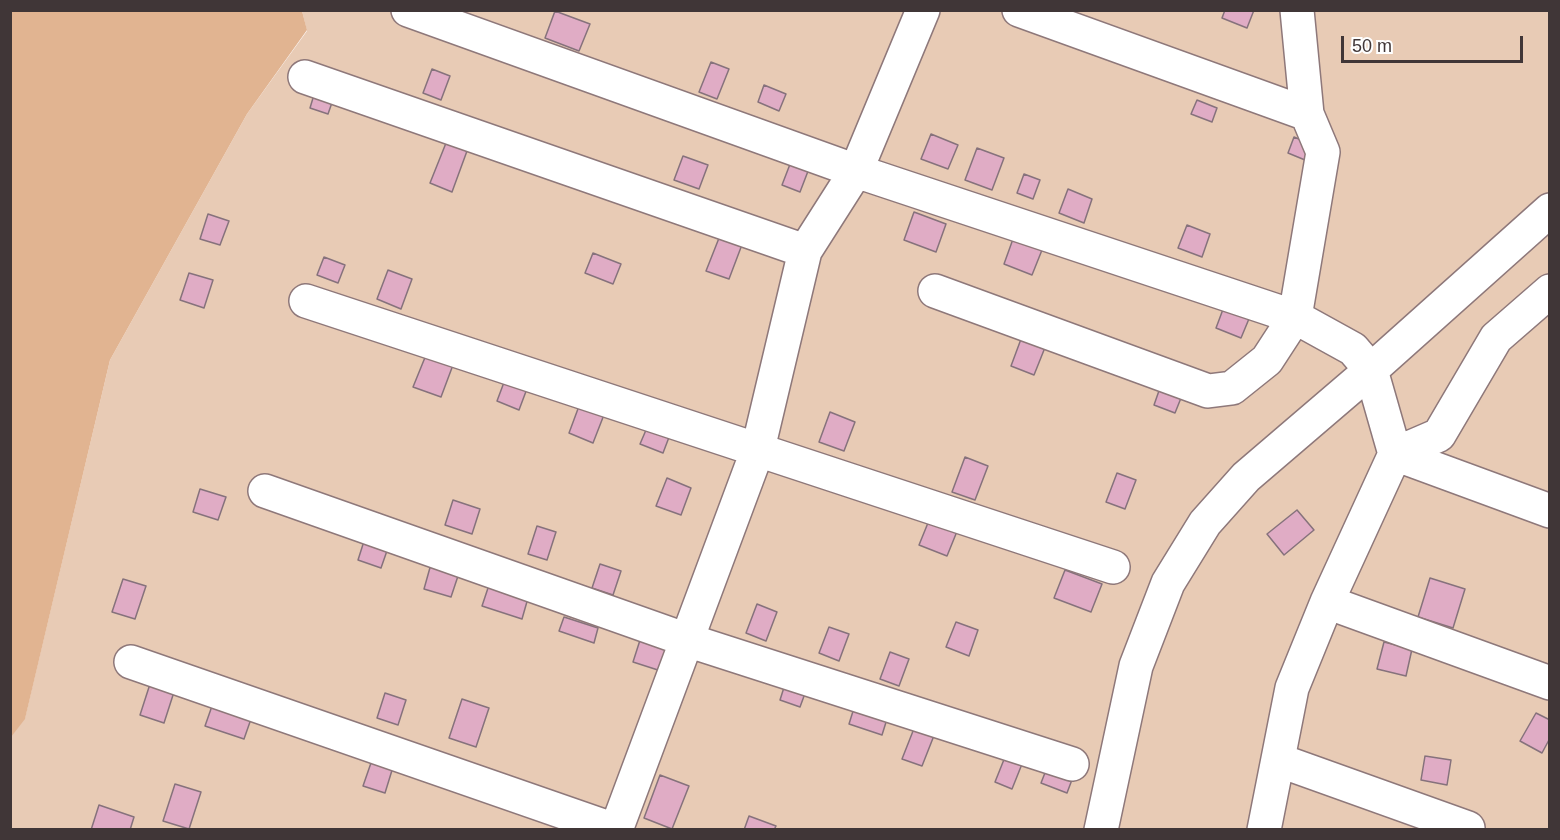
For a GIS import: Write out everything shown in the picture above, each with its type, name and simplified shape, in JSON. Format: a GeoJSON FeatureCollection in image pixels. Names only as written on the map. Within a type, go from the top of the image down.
{"type":"FeatureCollection","features":[{"type":"Feature","properties":{"kind":"street"},"geometry":{"type":"LineString","coordinates":[[408,10],[856,171],[1295,317],[1353,349],[1371,370],[1395,454],[1327,602],[1292,688],[1264,830]]}},
{"type":"Feature","properties":{"kind":"street"},"geometry":{"type":"LineString","coordinates":[[131,662],[616,830],[758,449],[805,251],[856,171],[923,10]]}},
{"type":"Feature","properties":{"kind":"street"},"geometry":{"type":"LineString","coordinates":[[1019,10],[1307,114]]}},
{"type":"Feature","properties":{"kind":"street"},"geometry":{"type":"LineString","coordinates":[[936,291],[1208,391],[1232,388],[1267,360],[1295,317],[1323,152],[1307,114],[1297,10]]}},
{"type":"Feature","properties":{"kind":"street"},"geometry":{"type":"LineString","coordinates":[[305,77],[805,251]]}},
{"type":"Feature","properties":{"kind":"street"},"geometry":{"type":"LineString","coordinates":[[1101,830],[1136,666],[1168,583],[1205,523],[1246,477],[1371,370],[1550,210]]}},
{"type":"Feature","properties":{"kind":"street"},"geometry":{"type":"LineString","coordinates":[[1395,454],[1439,435],[1496,338],[1550,291]]}},
{"type":"Feature","properties":{"kind":"street"},"geometry":{"type":"LineString","coordinates":[[306,301],[1113,567]]}},
{"type":"Feature","properties":{"kind":"street"},"geometry":{"type":"LineString","coordinates":[[1395,454],[1550,511]]}},
{"type":"Feature","properties":{"kind":"street"},"geometry":{"type":"LineString","coordinates":[[265,491],[687,640],[1072,764]]}},
{"type":"Feature","properties":{"kind":"street"},"geometry":{"type":"LineString","coordinates":[[1327,602],[1550,683]]}},
{"type":"Feature","properties":{"kind":"street"},"geometry":{"type":"LineString","coordinates":[[1278,760],[1468,828]]}},
{"type":"Feature","properties":{"kind":"shaded area"},"geometry":{"type":"Polygon","coordinates":[[[11,10],[302,11],[307,30],[247,114],[110,360],[25,719],[11,737],[11,10]]]}},
{"type":"Feature","properties":{"kind":"shaded area"},"geometry":{"type":"Polygon","coordinates":[[[302,11],[1549,11],[1549,829],[11,829],[10,737],[25,718],[110,360],[247,114],[307,31],[302,11]]]}},
{"type":"Feature","properties":{"kind":"building"},"geometry":{"type":"Polygon","coordinates":[[[1225,10],[1254,10],[1247,28],[1222,18],[1225,10]]]}},
{"type":"Feature","properties":{"kind":"building"},"geometry":{"type":"Polygon","coordinates":[[[555,11],[590,24],[579,51],[545,38],[555,11]]]}},
{"type":"Feature","properties":{"kind":"building"},"geometry":{"type":"Polygon","coordinates":[[[711,62],[729,69],[717,99],[699,92],[711,62]]]}},
{"type":"Feature","properties":{"kind":"building"},"geometry":{"type":"Polygon","coordinates":[[[432,69],[450,76],[441,100],[423,93],[432,69]]]}},
{"type":"Feature","properties":{"kind":"building"},"geometry":{"type":"Polygon","coordinates":[[[764,85],[786,94],[779,111],[758,102],[764,85]]]}},
{"type":"Feature","properties":{"kind":"building"},"geometry":{"type":"Polygon","coordinates":[[[316,88],[335,94],[328,114],[310,108],[316,88]]]}},
{"type":"Feature","properties":{"kind":"building"},"geometry":{"type":"Polygon","coordinates":[[[1197,100],[1217,108],[1212,122],[1191,114],[1197,100]]]}},
{"type":"Feature","properties":{"kind":"building"},"geometry":{"type":"Polygon","coordinates":[[[931,134],[958,145],[948,169],[921,159],[931,134]]]}},
{"type":"Feature","properties":{"kind":"building"},"geometry":{"type":"Polygon","coordinates":[[[1294,137],[1311,144],[1305,160],[1288,153],[1294,137]]]}},
{"type":"Feature","properties":{"kind":"building"},"geometry":{"type":"Polygon","coordinates":[[[446,143],[467,151],[452,192],[430,183],[446,143]]]}},
{"type":"Feature","properties":{"kind":"building"},"geometry":{"type":"Polygon","coordinates":[[[977,148],[1004,158],[992,190],[965,180],[977,148]]]}},
{"type":"Feature","properties":{"kind":"building"},"geometry":{"type":"Polygon","coordinates":[[[683,156],[708,165],[699,189],[674,180],[683,156]]]}},
{"type":"Feature","properties":{"kind":"building"},"geometry":{"type":"Polygon","coordinates":[[[792,159],[810,166],[800,192],[782,185],[792,159]]]}},
{"type":"Feature","properties":{"kind":"building"},"geometry":{"type":"Polygon","coordinates":[[[1024,174],[1040,180],[1033,199],[1017,193],[1024,174]]]}},
{"type":"Feature","properties":{"kind":"building"},"geometry":{"type":"Polygon","coordinates":[[[1068,189],[1092,199],[1084,223],[1059,213],[1068,189]]]}},
{"type":"Feature","properties":{"kind":"building"},"geometry":{"type":"Polygon","coordinates":[[[914,212],[946,224],[936,252],[904,240],[914,212]]]}},
{"type":"Feature","properties":{"kind":"building"},"geometry":{"type":"Polygon","coordinates":[[[208,214],[229,221],[220,245],[200,239],[208,214]]]}},
{"type":"Feature","properties":{"kind":"building"},"geometry":{"type":"Polygon","coordinates":[[[1187,225],[1210,234],[1202,257],[1178,248],[1187,225]]]}},
{"type":"Feature","properties":{"kind":"building"},"geometry":{"type":"Polygon","coordinates":[[[721,233],[743,242],[729,279],[706,271],[721,233]]]}},
{"type":"Feature","properties":{"kind":"building"},"geometry":{"type":"Polygon","coordinates":[[[1013,239],[1042,250],[1032,275],[1004,264],[1013,239]]]}},
{"type":"Feature","properties":{"kind":"building"},"geometry":{"type":"Polygon","coordinates":[[[593,253],[621,264],[613,284],[585,273],[593,253]]]}},
{"type":"Feature","properties":{"kind":"building"},"geometry":{"type":"Polygon","coordinates":[[[324,257],[345,265],[338,283],[317,275],[324,257]]]}},
{"type":"Feature","properties":{"kind":"building"},"geometry":{"type":"Polygon","coordinates":[[[388,270],[412,279],[401,309],[377,299],[388,270]]]}},
{"type":"Feature","properties":{"kind":"building"},"geometry":{"type":"Polygon","coordinates":[[[189,273],[213,280],[204,308],[180,300],[189,273]]]}},
{"type":"Feature","properties":{"kind":"building"},"geometry":{"type":"Polygon","coordinates":[[[1225,304],[1251,314],[1241,338],[1216,328],[1225,304]]]}},
{"type":"Feature","properties":{"kind":"building"},"geometry":{"type":"Polygon","coordinates":[[[1024,331],[1048,340],[1034,375],[1011,366],[1024,331]]]}},
{"type":"Feature","properties":{"kind":"building"},"geometry":{"type":"Polygon","coordinates":[[[426,355],[453,365],[441,397],[413,387],[426,355]]]}},
{"type":"Feature","properties":{"kind":"building"},"geometry":{"type":"Polygon","coordinates":[[[506,377],[528,386],[519,410],[497,401],[506,377]]]}},
{"type":"Feature","properties":{"kind":"building"},"geometry":{"type":"Polygon","coordinates":[[[1161,385],[1183,393],[1175,413],[1154,405],[1161,385]]]}},
{"type":"Feature","properties":{"kind":"building"},"geometry":{"type":"Polygon","coordinates":[[[582,398],[607,407],[593,443],[569,433],[582,398]]]}},
{"type":"Feature","properties":{"kind":"building"},"geometry":{"type":"Polygon","coordinates":[[[830,412],[855,422],[844,451],[819,442],[830,412]]]}},
{"type":"Feature","properties":{"kind":"building"},"geometry":{"type":"Polygon","coordinates":[[[649,423],[671,432],[663,453],[640,444],[649,423]]]}},
{"type":"Feature","properties":{"kind":"building"},"geometry":{"type":"Polygon","coordinates":[[[965,457],[988,466],[975,500],[952,492],[965,457]]]}},
{"type":"Feature","properties":{"kind":"building"},"geometry":{"type":"Polygon","coordinates":[[[1117,473],[1136,480],[1125,509],[1106,502],[1117,473]]]}},
{"type":"Feature","properties":{"kind":"building"},"geometry":{"type":"Polygon","coordinates":[[[667,478],[691,488],[681,515],[656,506],[667,478]]]}},
{"type":"Feature","properties":{"kind":"building"},"geometry":{"type":"Polygon","coordinates":[[[200,489],[226,497],[218,520],[193,512],[200,489]]]}},
{"type":"Feature","properties":{"kind":"building"},"geometry":{"type":"Polygon","coordinates":[[[453,500],[480,509],[472,534],[445,525],[453,500]]]}},
{"type":"Feature","properties":{"kind":"building"},"geometry":{"type":"Polygon","coordinates":[[[1297,510],[1314,530],[1284,555],[1267,534],[1297,510]]]}},
{"type":"Feature","properties":{"kind":"building"},"geometry":{"type":"Polygon","coordinates":[[[932,513],[960,524],[947,556],[919,545],[932,513]]]}},
{"type":"Feature","properties":{"kind":"building"},"geometry":{"type":"Polygon","coordinates":[[[537,526],[556,532],[547,560],[528,554],[537,526]]]}},
{"type":"Feature","properties":{"kind":"building"},"geometry":{"type":"Polygon","coordinates":[[[365,538],[389,545],[381,568],[358,560],[365,538]]]}},
{"type":"Feature","properties":{"kind":"building"},"geometry":{"type":"Polygon","coordinates":[[[431,564],[459,573],[451,597],[424,589],[431,564]]]}},
{"type":"Feature","properties":{"kind":"building"},"geometry":{"type":"Polygon","coordinates":[[[600,564],[621,571],[613,595],[592,588],[600,564]]]}},
{"type":"Feature","properties":{"kind":"building"},"geometry":{"type":"Polygon","coordinates":[[[1065,570],[1102,584],[1091,612],[1054,598],[1065,570]]]}},
{"type":"Feature","properties":{"kind":"building"},"geometry":{"type":"Polygon","coordinates":[[[1430,578],[1465,589],[1453,628],[1418,617],[1430,578]]]}},
{"type":"Feature","properties":{"kind":"building"},"geometry":{"type":"Polygon","coordinates":[[[123,579],[146,586],[135,619],[112,612],[123,579]]]}},
{"type":"Feature","properties":{"kind":"building"},"geometry":{"type":"Polygon","coordinates":[[[489,585],[528,598],[522,619],[482,606],[489,585]]]}},
{"type":"Feature","properties":{"kind":"building"},"geometry":{"type":"Polygon","coordinates":[[[757,604],[777,612],[766,641],[746,633],[757,604]]]}},
{"type":"Feature","properties":{"kind":"building"},"geometry":{"type":"Polygon","coordinates":[[[564,617],[598,628],[594,643],[559,631],[564,617]]]}},
{"type":"Feature","properties":{"kind":"building"},"geometry":{"type":"Polygon","coordinates":[[[956,622],[978,630],[969,656],[946,647],[956,622]]]}},
{"type":"Feature","properties":{"kind":"building"},"geometry":{"type":"Polygon","coordinates":[[[829,627],[849,634],[839,661],[819,653],[829,627]]]}},
{"type":"Feature","properties":{"kind":"building"},"geometry":{"type":"Polygon","coordinates":[[[641,637],[669,646],[661,671],[633,662],[641,637]]]}},
{"type":"Feature","properties":{"kind":"building"},"geometry":{"type":"Polygon","coordinates":[[[1384,642],[1412,649],[1406,676],[1377,669],[1384,642]]]}},
{"type":"Feature","properties":{"kind":"building"},"geometry":{"type":"Polygon","coordinates":[[[890,652],[909,659],[899,686],[880,679],[890,652]]]}},
{"type":"Feature","properties":{"kind":"building"},"geometry":{"type":"Polygon","coordinates":[[[786,681],[807,688],[800,707],[780,700],[786,681]]]}},
{"type":"Feature","properties":{"kind":"building"},"geometry":{"type":"Polygon","coordinates":[[[150,684],[174,692],[164,723],[140,715],[150,684]]]}},
{"type":"Feature","properties":{"kind":"building"},"geometry":{"type":"Polygon","coordinates":[[[385,693],[406,700],[398,725],[377,718],[385,693]]]}},
{"type":"Feature","properties":{"kind":"building"},"geometry":{"type":"Polygon","coordinates":[[[462,699],[489,708],[476,747],[449,738],[462,699]]]}},
{"type":"Feature","properties":{"kind":"building"},"geometry":{"type":"Polygon","coordinates":[[[212,706],[251,719],[244,739],[205,726],[212,706]]]}},
{"type":"Feature","properties":{"kind":"building"},"geometry":{"type":"Polygon","coordinates":[[[854,708],[887,719],[882,735],[849,724],[854,708]]]}},
{"type":"Feature","properties":{"kind":"building"},"geometry":{"type":"Polygon","coordinates":[[[1536,713],[1550,720],[1550,738],[1542,753],[1520,741],[1536,713]]]}},
{"type":"Feature","properties":{"kind":"building"},"geometry":{"type":"Polygon","coordinates":[[[915,726],[935,733],[922,766],[902,759],[915,726]]]}},
{"type":"Feature","properties":{"kind":"building"},"geometry":{"type":"Polygon","coordinates":[[[1425,756],[1451,760],[1447,785],[1421,780],[1425,756]]]}},
{"type":"Feature","properties":{"kind":"building"},"geometry":{"type":"Polygon","coordinates":[[[1005,757],[1022,764],[1012,789],[995,782],[1005,757]]]}},
{"type":"Feature","properties":{"kind":"building"},"geometry":{"type":"Polygon","coordinates":[[[372,760],[393,767],[385,793],[363,786],[372,760]]]}},
{"type":"Feature","properties":{"kind":"building"},"geometry":{"type":"Polygon","coordinates":[[[1050,760],[1076,769],[1067,793],[1041,783],[1050,760]]]}},
{"type":"Feature","properties":{"kind":"building"},"geometry":{"type":"Polygon","coordinates":[[[660,775],[689,786],[672,829],[644,818],[660,775]]]}},
{"type":"Feature","properties":{"kind":"building"},"geometry":{"type":"Polygon","coordinates":[[[175,784],[201,792],[189,829],[163,821],[175,784]]]}},
{"type":"Feature","properties":{"kind":"building"},"geometry":{"type":"Polygon","coordinates":[[[99,805],[134,817],[130,830],[91,830],[99,805]]]}},
{"type":"Feature","properties":{"kind":"building"},"geometry":{"type":"Polygon","coordinates":[[[749,816],[776,826],[774,830],[744,830],[749,816]]]}}]}
